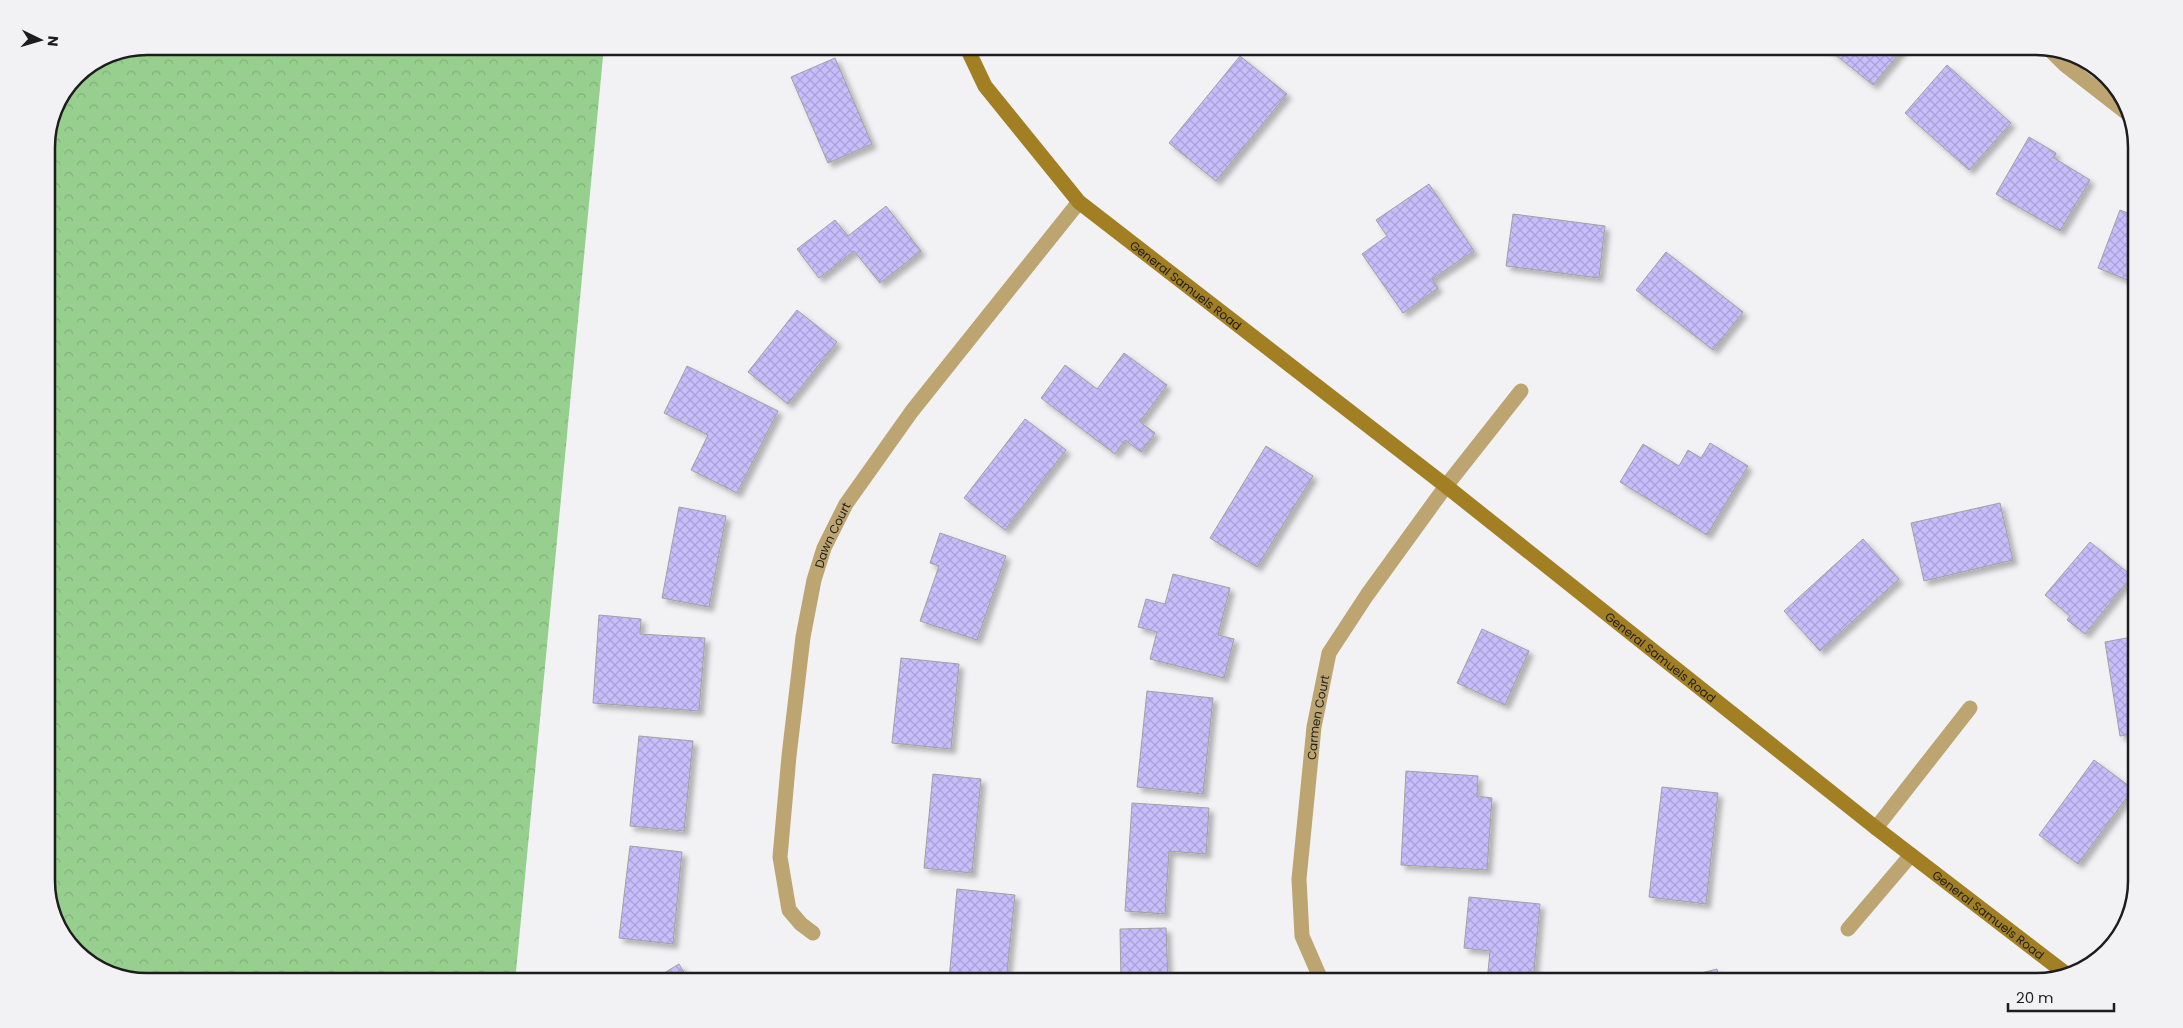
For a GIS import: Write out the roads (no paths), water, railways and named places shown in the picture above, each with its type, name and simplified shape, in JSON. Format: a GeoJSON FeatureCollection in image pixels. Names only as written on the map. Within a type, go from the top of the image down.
{"type":"FeatureCollection","features":[{"type":"Feature","properties":{"kind":"street","name":"General Samuels Road"},"geometry":{"type":"LineString","coordinates":[[970,55],[985,86],[1079,202],[1446,486],[1876,828],[2061,970]]}},
{"type":"Feature","properties":{"kind":"street"},"geometry":{"type":"LineString","coordinates":[[2058,58],[2119,107]]}},
{"type":"Feature","properties":{"kind":"street","name":"Dawn Court"},"geometry":{"type":"LineString","coordinates":[[813,933],[801,924],[789,910],[780,857],[789,756],[803,637],[814,580],[824,548],[846,504],[912,411],[1079,202]]}},
{"type":"Feature","properties":{"kind":"street"},"geometry":{"type":"LineString","coordinates":[[1446,486],[1522,391]]}},
{"type":"Feature","properties":{"kind":"street","name":"Carmen Court"},"geometry":{"type":"LineString","coordinates":[[1318,973],[1302,936],[1299,879],[1314,727],[1328,653],[1446,486]]}},
{"type":"Feature","properties":{"kind":"street"},"geometry":{"type":"LineString","coordinates":[[1876,828],[1970,708]]}},
{"type":"Feature","properties":{"kind":"street"},"geometry":{"type":"LineString","coordinates":[[1848,930],[1911,855]]}}]}
